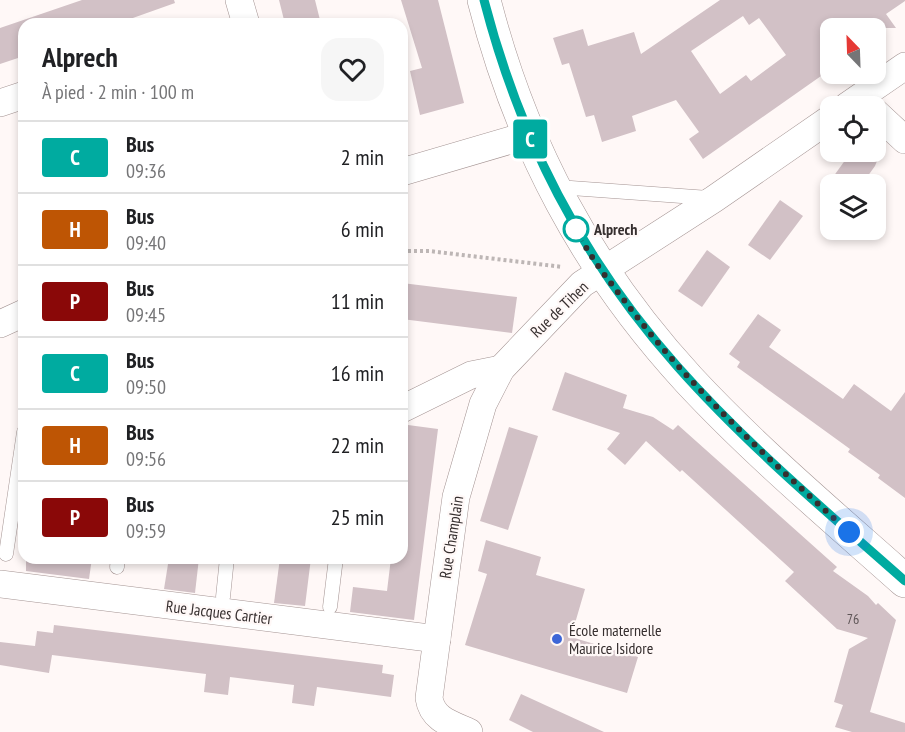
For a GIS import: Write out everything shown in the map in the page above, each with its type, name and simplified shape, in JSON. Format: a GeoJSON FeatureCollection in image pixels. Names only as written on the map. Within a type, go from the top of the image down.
{"type":"FeatureCollection","features":[{"type":"Feature","properties":{"kind":"street"},"geometry":{"type":"LineString","coordinates":[[484,0],[506,78],[528,135],[553,187],[603,271],[646,330],[716,408],[905,581]]}},
{"type":"Feature","properties":{"kind":"street"},"geometry":{"type":"LineString","coordinates":[[874,96],[905,66]]}},
{"type":"Feature","properties":{"kind":"street"},"geometry":{"type":"LineString","coordinates":[[0,103],[18,98]]}},
{"type":"Feature","properties":{"kind":"street"},"geometry":{"type":"LineString","coordinates":[[886,125],[905,140]]}},
{"type":"Feature","properties":{"kind":"street","name":"Rue de Tihen"},"geometry":{"type":"LineString","coordinates":[[501,369],[575,291],[820,126]]}},
{"type":"Feature","properties":{"kind":"street"},"geometry":{"type":"LineString","coordinates":[[408,170],[528,135]]}},
{"type":"Feature","properties":{"kind":"street"},"geometry":{"type":"LineString","coordinates":[[0,324],[18,316]]}},
{"type":"Feature","properties":{"kind":"street"},"geometry":{"type":"LineString","coordinates":[[408,406],[471,375],[501,369]]}},
{"type":"Feature","properties":{"kind":"street","name":"Rue Champlain"},"geometry":{"type":"LineString","coordinates":[[469,732],[433,712],[429,698],[456,497],[479,416],[501,369]]}},
{"type":"Feature","properties":{"kind":"street","name":"Rue Jacques Cartier"},"geometry":{"type":"LineString","coordinates":[[0,584],[437,639]]}},
{"type":"Feature","properties":{"kind":"lane"},"geometry":{"type":"LineString","coordinates":[[553,187],[714,199]]}},
{"type":"Feature","properties":{"kind":"lane"},"geometry":{"type":"LineString","coordinates":[[6,554],[18,473]]}},
{"type":"Feature","properties":{"kind":"lane"},"geometry":{"type":"LineString","coordinates":[[223,597],[226,564]]}},
{"type":"Feature","properties":{"kind":"lane"},"geometry":{"type":"LineString","coordinates":[[330,607],[335,564]]}},
{"type":"Feature","properties":{"kind":"path"},"geometry":{"type":"LineString","coordinates":[[408,251],[429,251],[603,271]]}},
{"type":"Feature","properties":{"kind":"building"},"geometry":{"type":"Polygon","coordinates":[[[82,0],[174,0],[175,3],[133,18],[29,18],[82,0]]]}},
{"type":"Feature","properties":{"kind":"building"},"geometry":{"type":"Polygon","coordinates":[[[279,0],[315,0],[320,18],[284,18],[279,0]]]}},
{"type":"Feature","properties":{"kind":"building"},"geometry":{"type":"Polygon","coordinates":[[[401,0],[438,0],[464,103],[420,115],[410,71],[422,68],[401,0]]]}},
{"type":"Feature","properties":{"kind":"building"},"geometry":{"type":"Polygon","coordinates":[[[720,0],[905,0],[886,14],[896,28],[886,28],[886,18],[820,18],[820,77],[703,159],[689,139],[699,132],[676,100],[632,116],[636,131],[602,142],[594,115],[586,117],[569,63],[562,65],[553,38],[583,29],[588,46],[634,32],[641,54],[720,0]],[[743,16],[691,51],[720,94],[746,75],[751,81],[786,55],[759,18],[749,25],[743,16]]]}},
{"type":"Feature","properties":{"kind":"building"},"geometry":{"type":"Polygon","coordinates":[[[18,22],[18,58],[0,64],[0,28],[18,22]]]}},
{"type":"Feature","properties":{"kind":"building"},"geometry":{"type":"Polygon","coordinates":[[[844,162],[877,162],[869,174],[835,174],[844,162]]]}},
{"type":"Feature","properties":{"kind":"building"},"geometry":{"type":"Polygon","coordinates":[[[780,200],[803,216],[770,260],[748,245],[780,200]]]}},
{"type":"Feature","properties":{"kind":"building"},"geometry":{"type":"Polygon","coordinates":[[[707,250],[730,267],[702,307],[678,291],[707,250]]]}},
{"type":"Feature","properties":{"kind":"building"},"geometry":{"type":"Polygon","coordinates":[[[408,284],[517,297],[512,333],[408,320],[408,284]]]}},
{"type":"Feature","properties":{"kind":"building"},"geometry":{"type":"Polygon","coordinates":[[[758,314],[781,330],[769,347],[843,399],[854,384],[891,411],[905,392],[905,498],[878,478],[880,475],[848,452],[850,449],[737,367],[740,362],[729,354],[758,314]]]}},
{"type":"Feature","properties":{"kind":"building"},"geometry":{"type":"Polygon","coordinates":[[[565,372],[627,395],[623,408],[653,417],[673,430],[678,425],[837,567],[833,571],[868,596],[876,605],[878,603],[896,620],[870,712],[905,723],[905,732],[852,732],[835,727],[843,705],[834,702],[849,649],[868,638],[837,629],[785,581],[794,572],[682,470],[680,472],[646,441],[625,465],[607,449],[620,433],[552,410],[565,372]]]}},
{"type":"Feature","properties":{"kind":"building"},"geometry":{"type":"Polygon","coordinates":[[[408,425],[438,429],[414,620],[350,612],[353,587],[387,591],[390,564],[408,564],[408,425]]]}},
{"type":"Feature","properties":{"kind":"building"},"geometry":{"type":"Polygon","coordinates":[[[509,427],[538,436],[508,530],[480,521],[509,427]]]}},
{"type":"Feature","properties":{"kind":"building"},"geometry":{"type":"Polygon","coordinates":[[[486,540],[541,557],[536,575],[585,589],[571,637],[638,657],[627,693],[465,645],[487,574],[478,571],[486,540]]]}},
{"type":"Feature","properties":{"kind":"building"},"geometry":{"type":"Polygon","coordinates":[[[26,564],[91,564],[89,579],[26,571],[26,564]]]}},
{"type":"Feature","properties":{"kind":"building"},"geometry":{"type":"Polygon","coordinates":[[[168,564],[198,564],[195,593],[164,589],[168,564]]]}},
{"type":"Feature","properties":{"kind":"building"},"geometry":{"type":"Polygon","coordinates":[[[279,564],[310,564],[305,606],[274,603],[279,564]]]}},
{"type":"Feature","properties":{"kind":"building"},"geometry":{"type":"Polygon","coordinates":[[[54,625],[383,665],[382,673],[394,675],[391,697],[317,687],[314,706],[292,703],[294,685],[230,677],[228,695],[204,692],[206,674],[52,655],[49,673],[0,665],[0,642],[35,646],[37,631],[53,633],[54,625]]]}},
{"type":"Feature","properties":{"kind":"building"},"geometry":{"type":"Polygon","coordinates":[[[521,694],[604,732],[533,732],[509,720],[521,694]]]}},
{"type":"Feature","properties":{"kind":"bus line","name":"C"},"geometry":{"type":"LineString","coordinates":[[484,0],[506,78],[528,135],[576,230],[618,292],[646,330],[700,392],[782,471],[905,581]]}},
{"type":"Feature","properties":{"kind":"place","name":"Alprech"},"geometry":{"type":"Point","coordinates":[576,229]}},
{"type":"Feature","properties":{"kind":"place","name":"École maternelle Maurice Isidore"},"geometry":{"type":"Point","coordinates":[557,639]}},
{"type":"Feature","properties":{"kind":"route"},"geometry":{"type":"LineString","coordinates":[[576,229],[646,330],[700,392],[849,532]]}}]}
